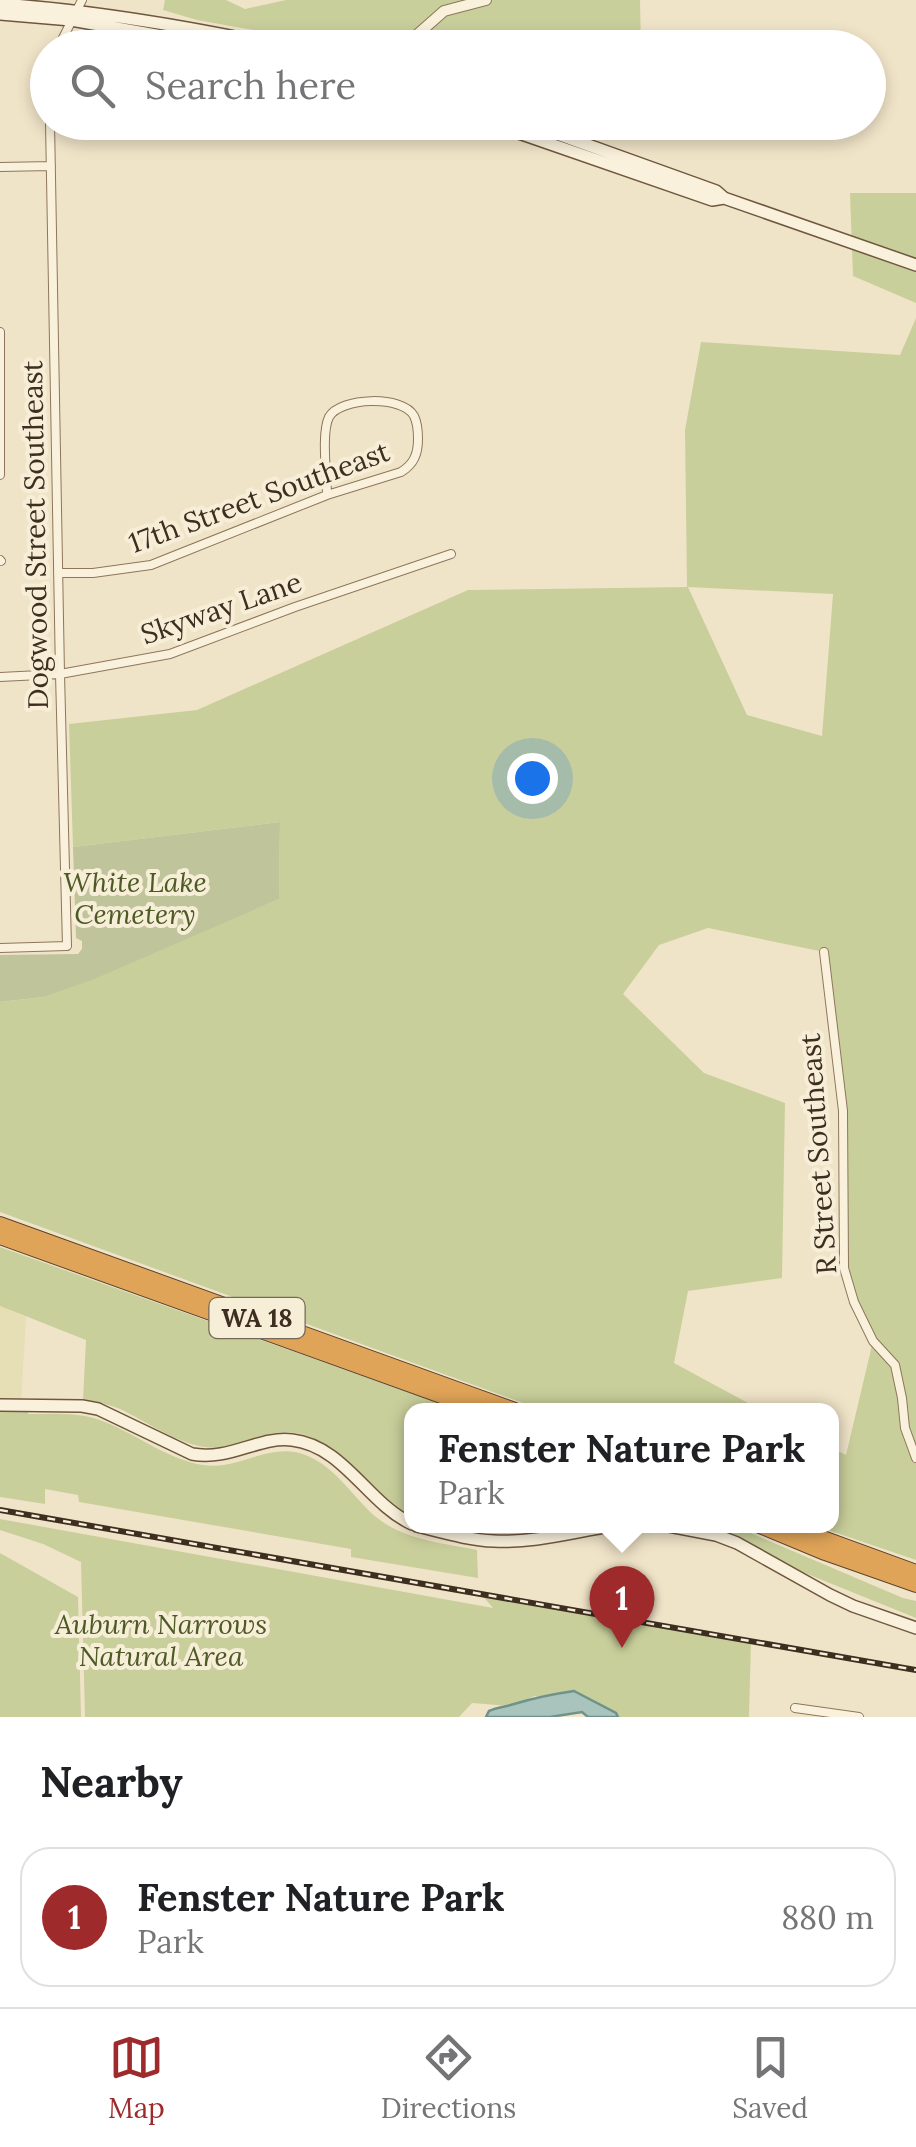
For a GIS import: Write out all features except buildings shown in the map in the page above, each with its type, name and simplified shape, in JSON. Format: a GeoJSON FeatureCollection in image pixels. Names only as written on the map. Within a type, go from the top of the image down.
{"type":"FeatureCollection","features":[{"type":"Feature","properties":{"kind":"highway","name":"WA 18"},"geometry":{"type":"LineString","coordinates":[[0,1224],[496,1403]]}},
{"type":"Feature","properties":{"kind":"highway","name":"WA 18"},"geometry":{"type":"LineString","coordinates":[[0,1237],[461,1403]]}},
{"type":"Feature","properties":{"kind":"highway"},"geometry":{"type":"LineString","coordinates":[[777,1533],[916,1585]]}},
{"type":"Feature","properties":{"kind":"highway"},"geometry":{"type":"LineString","coordinates":[[809,1533],[916,1572]]}},
{"type":"Feature","properties":{"kind":"main road"},"geometry":{"type":"LineString","coordinates":[[94,0],[113,15]]}},
{"type":"Feature","properties":{"kind":"main road"},"geometry":{"type":"LineString","coordinates":[[0,4],[77,10],[198,30]]}},
{"type":"Feature","properties":{"kind":"main road"},"geometry":{"type":"LineString","coordinates":[[0,14],[77,10],[156,30]]}},
{"type":"Feature","properties":{"kind":"main road"},"geometry":{"type":"LineString","coordinates":[[538,140],[712,200],[724,198]]}},
{"type":"Feature","properties":{"kind":"main road"},"geometry":{"type":"LineString","coordinates":[[574,140],[916,265]]}},
{"type":"Feature","properties":{"kind":"main road"},"geometry":{"type":"LineString","coordinates":[[0,1405],[98,1409],[192,1454],[208,1456],[286,1439],[306,1442],[340,1462],[382,1504],[404,1520]]}},
{"type":"Feature","properties":{"kind":"main road"},"geometry":{"type":"LineString","coordinates":[[446,1533],[495,1542],[571,1533]]}},
{"type":"Feature","properties":{"kind":"main road"},"geometry":{"type":"LineString","coordinates":[[706,1533],[737,1543],[853,1606],[916,1628]]}},
{"type":"Feature","properties":{"kind":"street"},"geometry":{"type":"LineString","coordinates":[[422,30],[444,11],[486,0]]}},
{"type":"Feature","properties":{"kind":"street","name":"Dogwood Street Southeast"},"geometry":{"type":"LineString","coordinates":[[0,948],[68,946],[50,140]]}},
{"type":"Feature","properties":{"kind":"street"},"geometry":{"type":"LineString","coordinates":[[0,166],[51,166]]}},
{"type":"Feature","properties":{"kind":"street"},"geometry":{"type":"LineString","coordinates":[[0,332],[0,475]]}},
{"type":"Feature","properties":{"kind":"street","name":"17th Street Southeast"},"geometry":{"type":"LineString","coordinates":[[58,573],[151,565],[327,495],[401,472],[417,453],[417,427],[407,408],[388,402],[347,404],[336,409],[328,422],[327,495]]}},
{"type":"Feature","properties":{"kind":"street","name":"Skyway Lane"},"geometry":{"type":"LineString","coordinates":[[0,677],[60,674],[170,654],[295,606],[451,554]]}},
{"type":"Feature","properties":{"kind":"street","name":"R Street Southeast"},"geometry":{"type":"LineString","coordinates":[[824,952],[843,1111],[844,1268],[854,1302],[873,1341],[895,1365],[905,1428],[916,1458]]}},
{"type":"Feature","properties":{"kind":"street"},"geometry":{"type":"LineString","coordinates":[[795,1708],[859,1717]]}},
{"type":"Feature","properties":{"kind":"shaded area"},"geometry":{"type":"Polygon","coordinates":[[[0,1306],[26,1317],[21,1405],[0,1405],[0,1306]]]}},
{"type":"Feature","properties":{"kind":"green space"},"geometry":{"type":"Polygon","coordinates":[[[165,0],[226,0],[245,9],[286,0],[640,0],[641,30],[253,30],[163,10],[165,0]]]}},
{"type":"Feature","properties":{"kind":"green space"},"geometry":{"type":"Polygon","coordinates":[[[850,193],[916,193],[916,303],[853,276],[850,193]]]}},
{"type":"Feature","properties":{"kind":"green space"},"geometry":{"type":"Polygon","coordinates":[[[916,318],[916,1560],[837,1533],[839,1452],[846,1455],[873,1341],[844,1268],[843,1111],[824,952],[708,928],[659,945],[623,994],[704,1073],[785,1103],[782,1278],[688,1291],[674,1363],[748,1403],[523,1403],[0,1212],[0,1002],[43,997],[279,899],[280,822],[73,847],[69,724],[197,710],[468,590],[687,587],[685,430],[701,342],[900,355],[916,318]],[[688,587],[747,715],[822,736],[833,594],[688,587]]]}},
{"type":"Feature","properties":{"kind":"green space","name":"White Lake Cemetery"},"geometry":{"type":"Polygon","coordinates":[[[280,822],[279,899],[92,980],[43,997],[0,1002],[0,955],[78,954],[82,949],[82,941],[76,938],[73,847],[280,822]]]}},
{"type":"Feature","properties":{"kind":"green space"},"geometry":{"type":"Polygon","coordinates":[[[0,1247],[437,1403],[404,1403],[404,1513],[317,1440],[285,1432],[232,1445],[204,1447],[172,1436],[120,1409],[83,1399],[86,1340],[0,1306],[0,1247]]]}},
{"type":"Feature","properties":{"kind":"green space","name":"Auburn Narrows Natural Area"},"geometry":{"type":"Polygon","coordinates":[[[0,1405],[28,1405],[28,1414],[72,1414],[97,1419],[175,1457],[203,1465],[229,1464],[281,1451],[308,1456],[327,1468],[387,1525],[424,1540],[477,1550],[478,1578],[351,1557],[351,1549],[79,1502],[78,1495],[45,1489],[45,1504],[0,1497],[0,1405]]]}},
{"type":"Feature","properties":{"kind":"green space","name":"Auburn Narrows Natural Area"},"geometry":{"type":"Polygon","coordinates":[[[0,1519],[493,1608],[481,1594],[751,1641],[749,1717],[618,1717],[616,1713],[535,1696],[509,1706],[472,1703],[459,1717],[85,1717],[81,1562],[0,1530],[0,1519]]]}},
{"type":"Feature","properties":{"kind":"green space"},"geometry":{"type":"Polygon","coordinates":[[[723,1533],[750,1533],[916,1601],[916,1618],[795,1569],[723,1533]]]}},
{"type":"Feature","properties":{"kind":"green space"},"geometry":{"type":"Polygon","coordinates":[[[0,1553],[78,1597],[81,1717],[0,1717],[0,1553]]]}},
{"type":"Feature","properties":{"kind":"water"},"geometry":{"type":"Polygon","coordinates":[[[574,1691],[618,1717],[588,1717],[582,1712],[550,1717],[486,1717],[495,1709],[574,1691]]]}},
{"type":"Feature","properties":{"kind":"railway"},"geometry":{"type":"LineString","coordinates":[[0,1510],[916,1670]]}},
{"type":"Feature","properties":{"kind":"place","name":"Fenster Nature Park"},"geometry":{"type":"Point","coordinates":[622,1648]}}]}
